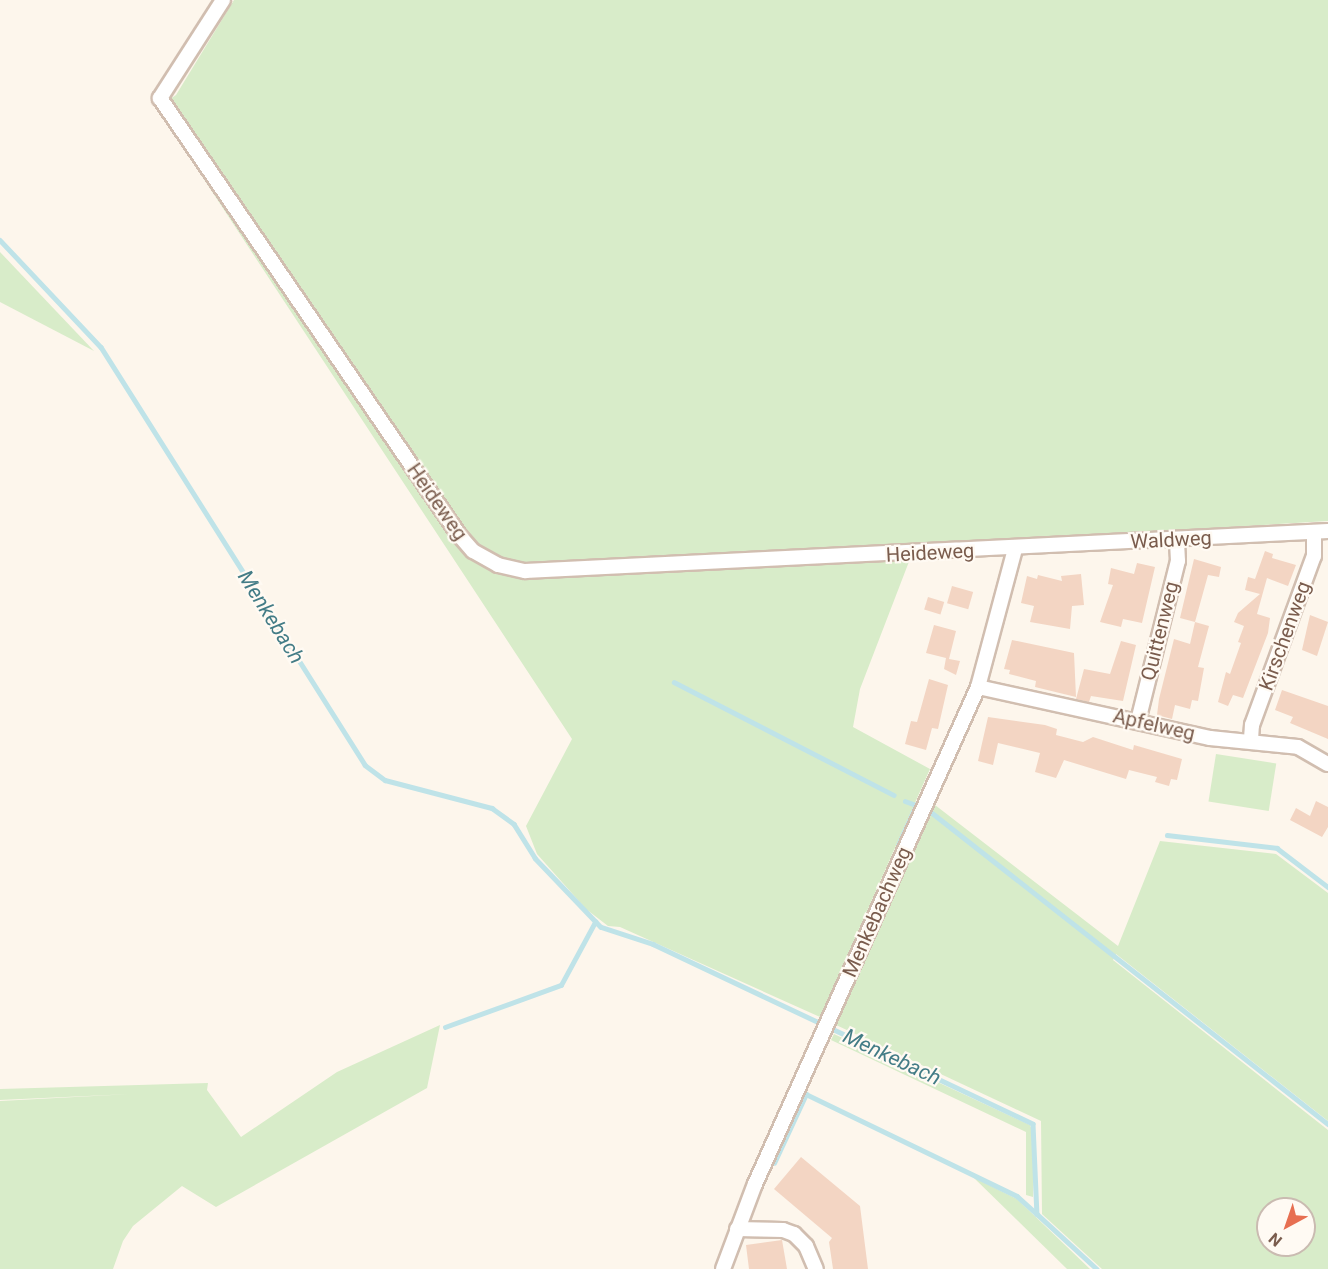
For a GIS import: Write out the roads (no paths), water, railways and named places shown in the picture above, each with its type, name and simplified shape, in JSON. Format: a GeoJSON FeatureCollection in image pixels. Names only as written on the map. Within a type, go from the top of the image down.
{"type":"FeatureCollection","features":[{"type":"Feature","properties":{"kind":"street","name":"Heideweg"},"geometry":{"type":"LineString","coordinates":[[223,0],[160,98],[473,551],[498,565],[525,571],[1015,549]]}},
{"type":"Feature","properties":{"kind":"street","name":"Waldweg"},"geometry":{"type":"LineString","coordinates":[[1015,549],[1321,532]]}},
{"type":"Feature","properties":{"kind":"street","name":"Kirschenweg"},"geometry":{"type":"LineString","coordinates":[[1251,739],[1252,724],[1321,532]]}},
{"type":"Feature","properties":{"kind":"street","name":"Quittenweg"},"geometry":{"type":"LineString","coordinates":[[1138,721],[1178,561],[1177,540]]}},
{"type":"Feature","properties":{"kind":"street","name":"Menkebachweg"},"geometry":{"type":"LineString","coordinates":[[723,1269],[737,1229],[829,1016],[978,687],[1015,549]]}},
{"type":"Feature","properties":{"kind":"street","name":"Apfelweg"},"geometry":{"type":"LineString","coordinates":[[978,687],[1210,738],[1251,739],[1298,747],[1328,764]]}},
{"type":"Feature","properties":{"kind":"street"},"geometry":{"type":"LineString","coordinates":[[737,1229],[783,1230],[794,1234],[806,1246],[816,1269]]}},
{"type":"Feature","properties":{"kind":"waterway","name":"Menkebach"},"geometry":{"type":"LineString","coordinates":[[0,240],[101,347],[365,765],[385,780],[492,808],[514,824],[535,858],[601,927],[653,944],[1033,1124],[1037,1214],[1097,1269]]}},
{"type":"Feature","properties":{"kind":"waterway"},"geometry":{"type":"LineString","coordinates":[[674,682],[894,795]]}},
{"type":"Feature","properties":{"kind":"waterway"},"geometry":{"type":"LineString","coordinates":[[905,801],[916,805]]}},
{"type":"Feature","properties":{"kind":"waterway"},"geometry":{"type":"LineString","coordinates":[[898,845],[916,805]]}},
{"type":"Feature","properties":{"kind":"waterway"},"geometry":{"type":"LineString","coordinates":[[931,812],[1328,1124]]}},
{"type":"Feature","properties":{"kind":"waterway"},"geometry":{"type":"LineString","coordinates":[[1167,835],[1277,848],[1328,887]]}},
{"type":"Feature","properties":{"kind":"waterway","name":"Menkebach"},"geometry":{"type":"LineString","coordinates":[[445,1027],[561,985],[595,922]]}},
{"type":"Feature","properties":{"kind":"waterway"},"geometry":{"type":"LineString","coordinates":[[774,1163],[806,1094],[1017,1196],[1037,1214]]}}]}
